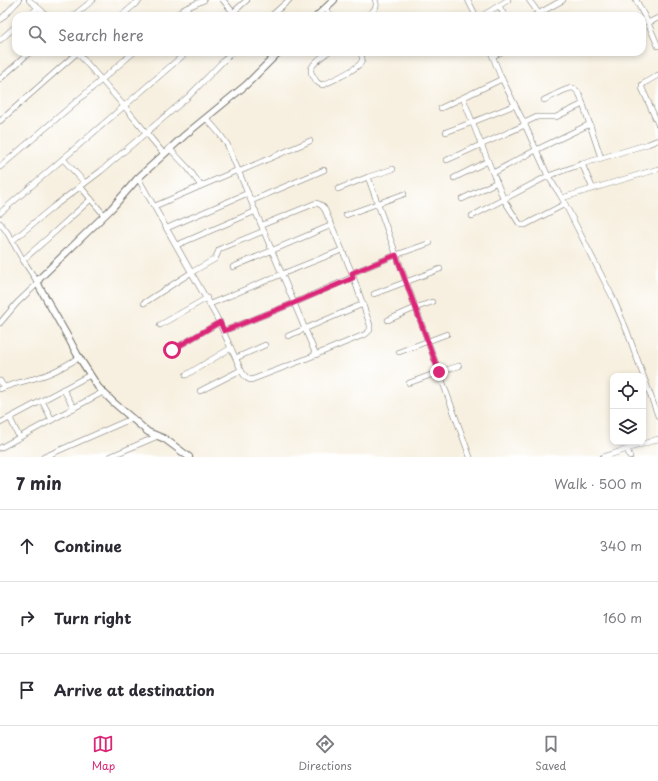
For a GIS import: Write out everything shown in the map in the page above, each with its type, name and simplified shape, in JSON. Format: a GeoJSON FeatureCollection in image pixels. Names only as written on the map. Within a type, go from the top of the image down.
{"type":"FeatureCollection","features":[{"type":"Feature","properties":{"kind":"street"},"geometry":{"type":"LineString","coordinates":[[0,20],[19,0]]}},
{"type":"Feature","properties":{"kind":"street"},"geometry":{"type":"LineString","coordinates":[[29,0],[42,12]]}},
{"type":"Feature","properties":{"kind":"street"},"geometry":{"type":"LineString","coordinates":[[78,12],[93,0]]}},
{"type":"Feature","properties":{"kind":"street"},"geometry":{"type":"LineString","coordinates":[[126,12],[140,0]]}},
{"type":"Feature","properties":{"kind":"street"},"geometry":{"type":"LineString","coordinates":[[180,12],[204,0]]}},
{"type":"Feature","properties":{"kind":"street"},"geometry":{"type":"LineString","coordinates":[[223,0],[231,12]]}},
{"type":"Feature","properties":{"kind":"street"},"geometry":{"type":"LineString","coordinates":[[236,12],[247,0]]}},
{"type":"Feature","properties":{"kind":"street"},"geometry":{"type":"LineString","coordinates":[[276,12],[289,0]]}},
{"type":"Feature","properties":{"kind":"street"},"geometry":{"type":"LineString","coordinates":[[321,12],[334,0]]}},
{"type":"Feature","properties":{"kind":"street"},"geometry":{"type":"LineString","coordinates":[[372,12],[377,5],[375,0]]}},
{"type":"Feature","properties":{"kind":"street"},"geometry":{"type":"LineString","coordinates":[[468,0],[474,12]]}},
{"type":"Feature","properties":{"kind":"street"},"geometry":{"type":"LineString","coordinates":[[489,12],[508,0]]}},
{"type":"Feature","properties":{"kind":"street"},"geometry":{"type":"LineString","coordinates":[[529,0],[535,12]]}},
{"type":"Feature","properties":{"kind":"street"},"geometry":{"type":"LineString","coordinates":[[542,12],[563,0]]}},
{"type":"Feature","properties":{"kind":"street"},"geometry":{"type":"LineString","coordinates":[[636,0],[642,12]]}},
{"type":"Feature","properties":{"kind":"street"},"geometry":{"type":"LineString","coordinates":[[499,6],[503,12]]}},
{"type":"Feature","properties":{"kind":"street"},"geometry":{"type":"LineString","coordinates":[[33,12],[38,8]]}},
{"type":"Feature","properties":{"kind":"street"},"geometry":{"type":"LineString","coordinates":[[325,8],[328,12]]}},
{"type":"Feature","properties":{"kind":"street"},"geometry":{"type":"LineString","coordinates":[[648,23],[658,18]]}},
{"type":"Feature","properties":{"kind":"street"},"geometry":{"type":"LineString","coordinates":[[646,19],[658,46]]}},
{"type":"Feature","properties":{"kind":"street"},"geometry":{"type":"LineString","coordinates":[[0,40],[12,30]]}},
{"type":"Feature","properties":{"kind":"street"},"geometry":{"type":"LineString","coordinates":[[0,79],[26,56]]}},
{"type":"Feature","properties":{"kind":"street"},"geometry":{"type":"LineString","coordinates":[[0,121],[73,56]]}},
{"type":"Feature","properties":{"kind":"street"},"geometry":{"type":"LineString","coordinates":[[80,56],[164,154]]}},
{"type":"Feature","properties":{"kind":"street"},"geometry":{"type":"LineString","coordinates":[[0,167],[129,56]]}},
{"type":"Feature","properties":{"kind":"street"},"geometry":{"type":"LineString","coordinates":[[0,213],[182,56]]}},
{"type":"Feature","properties":{"kind":"street"},"geometry":{"type":"LineString","coordinates":[[12,241],[188,97],[228,56]]}},
{"type":"Feature","properties":{"kind":"street"},"geometry":{"type":"LineString","coordinates":[[0,323],[17,303],[38,283],[39,279],[52,265],[104,215],[138,178],[164,154],[246,85],[270,56]]}},
{"type":"Feature","properties":{"kind":"street"},"geometry":{"type":"LineString","coordinates":[[323,56],[311,69],[315,80],[320,85],[337,78],[356,67],[362,61],[361,56]]}},
{"type":"Feature","properties":{"kind":"street"},"geometry":{"type":"LineString","coordinates":[[493,56],[502,79],[548,176],[562,198],[614,298],[658,416]]}},
{"type":"Feature","properties":{"kind":"street"},"geometry":{"type":"LineString","coordinates":[[658,75],[642,85],[645,96],[658,124]]}},
{"type":"Feature","properties":{"kind":"street"},"geometry":{"type":"LineString","coordinates":[[441,108],[502,79]]}},
{"type":"Feature","properties":{"kind":"street"},"geometry":{"type":"LineString","coordinates":[[544,100],[567,89],[573,88],[576,90],[580,95],[601,158]]}},
{"type":"Feature","properties":{"kind":"street"},"geometry":{"type":"LineString","coordinates":[[463,98],[504,200],[518,223],[525,225],[565,204]]}},
{"type":"Feature","properties":{"kind":"street"},"geometry":{"type":"LineString","coordinates":[[447,160],[537,117],[556,117],[583,104]]}},
{"type":"Feature","properties":{"kind":"street"},"geometry":{"type":"LineString","coordinates":[[446,132],[515,105]]}},
{"type":"Feature","properties":{"kind":"street"},"geometry":{"type":"LineString","coordinates":[[206,118],[226,144],[316,355]]}},
{"type":"Feature","properties":{"kind":"street"},"geometry":{"type":"LineString","coordinates":[[493,173],[590,124]]}},
{"type":"Feature","properties":{"kind":"street"},"geometry":{"type":"LineString","coordinates":[[472,216],[548,176],[658,140]]}},
{"type":"Feature","properties":{"kind":"street"},"geometry":{"type":"LineString","coordinates":[[155,206],[310,141]]}},
{"type":"Feature","properties":{"kind":"street"},"geometry":{"type":"LineString","coordinates":[[170,149],[188,168],[200,186]]}},
{"type":"Feature","properties":{"kind":"street"},"geometry":{"type":"LineString","coordinates":[[63,159],[104,215]]}},
{"type":"Feature","properties":{"kind":"street"},"geometry":{"type":"LineString","coordinates":[[454,178],[488,161]]}},
{"type":"Feature","properties":{"kind":"street"},"geometry":{"type":"LineString","coordinates":[[582,164],[593,189]]}},
{"type":"Feature","properties":{"kind":"street"},"geometry":{"type":"LineString","coordinates":[[338,189],[393,169]]}},
{"type":"Feature","properties":{"kind":"street"},"geometry":{"type":"LineString","coordinates":[[562,198],[658,169]]}},
{"type":"Feature","properties":{"kind":"street"},"geometry":{"type":"LineString","coordinates":[[251,201],[324,170]]}},
{"type":"Feature","properties":{"kind":"street"},"geometry":{"type":"LineString","coordinates":[[138,178],[220,322],[241,370],[246,378],[251,380],[366,334],[370,330],[370,325],[353,275],[323,206],[316,203],[262,226]]}},
{"type":"Feature","properties":{"kind":"street"},"geometry":{"type":"LineString","coordinates":[[368,178],[470,457]]}},
{"type":"Feature","properties":{"kind":"street"},"geometry":{"type":"LineString","coordinates":[[462,199],[497,182]]}},
{"type":"Feature","properties":{"kind":"street"},"geometry":{"type":"LineString","coordinates":[[167,228],[248,193]]}},
{"type":"Feature","properties":{"kind":"street"},"geometry":{"type":"LineString","coordinates":[[346,215],[404,194]]}},
{"type":"Feature","properties":{"kind":"street"},"geometry":{"type":"LineString","coordinates":[[23,260],[91,199]]}},
{"type":"Feature","properties":{"kind":"street"},"geometry":{"type":"LineString","coordinates":[[177,245],[256,212]]}},
{"type":"Feature","properties":{"kind":"street"},"geometry":{"type":"LineString","coordinates":[[0,223],[38,283],[79,358],[98,387],[148,432],[165,439],[189,457]]}},
{"type":"Feature","properties":{"kind":"street"},"geometry":{"type":"LineString","coordinates":[[234,268],[332,225]]}},
{"type":"Feature","properties":{"kind":"street"},"geometry":{"type":"LineString","coordinates":[[144,303],[215,259],[218,251],[222,248],[264,232]]}},
{"type":"Feature","properties":{"kind":"street"},"geometry":{"type":"LineString","coordinates":[[224,331],[294,303],[396,255],[430,243]]}},
{"type":"Feature","properties":{"kind":"street"},"geometry":{"type":"LineString","coordinates":[[210,304],[342,250]]}},
{"type":"Feature","properties":{"kind":"street"},"geometry":{"type":"LineString","coordinates":[[374,294],[440,269]]}},
{"type":"Feature","properties":{"kind":"street"},"geometry":{"type":"LineString","coordinates":[[160,325],[207,298]]}},
{"type":"Feature","properties":{"kind":"street"},"geometry":{"type":"LineString","coordinates":[[388,320],[432,302]]}},
{"type":"Feature","properties":{"kind":"street"},"geometry":{"type":"LineString","coordinates":[[288,336],[363,304]]}},
{"type":"Feature","properties":{"kind":"street"},"geometry":{"type":"LineString","coordinates":[[172,350],[220,322]]}},
{"type":"Feature","properties":{"kind":"street"},"geometry":{"type":"LineString","coordinates":[[399,352],[447,334]]}},
{"type":"Feature","properties":{"kind":"street"},"geometry":{"type":"LineString","coordinates":[[236,358],[265,345]]}},
{"type":"Feature","properties":{"kind":"street"},"geometry":{"type":"LineString","coordinates":[[186,375],[231,348]]}},
{"type":"Feature","properties":{"kind":"street"},"geometry":{"type":"LineString","coordinates":[[0,381],[2,388],[10,384],[47,375],[79,358]]}},
{"type":"Feature","properties":{"kind":"street"},"geometry":{"type":"LineString","coordinates":[[409,383],[459,366]]}},
{"type":"Feature","properties":{"kind":"street"},"geometry":{"type":"LineString","coordinates":[[200,392],[241,370]]}},
{"type":"Feature","properties":{"kind":"street"},"geometry":{"type":"LineString","coordinates":[[0,423],[90,375]]}},
{"type":"Feature","properties":{"kind":"street"},"geometry":{"type":"LineString","coordinates":[[63,389],[74,408]]}},
{"type":"Feature","properties":{"kind":"street"},"geometry":{"type":"LineString","coordinates":[[0,447],[103,392]]}},
{"type":"Feature","properties":{"kind":"street"},"geometry":{"type":"LineString","coordinates":[[42,401],[52,420]]}},
{"type":"Feature","properties":{"kind":"street"},"geometry":{"type":"LineString","coordinates":[[10,418],[19,437]]}},
{"type":"Feature","properties":{"kind":"street"},"geometry":{"type":"LineString","coordinates":[[44,457],[133,418]]}},
{"type":"Feature","properties":{"kind":"street"},"geometry":{"type":"LineString","coordinates":[[109,457],[158,436]]}},
{"type":"Feature","properties":{"kind":"street"},"geometry":{"type":"LineString","coordinates":[[603,457],[658,439]]}},
{"type":"Feature","properties":{"kind":"street"},"geometry":{"type":"LineString","coordinates":[[627,449],[630,457]]}},
{"type":"Feature","properties":{"kind":"route"},"geometry":{"type":"LineString","coordinates":[[172,350],[220,322],[224,331],[353,278],[352,273],[396,255],[439,372]]}}]}
